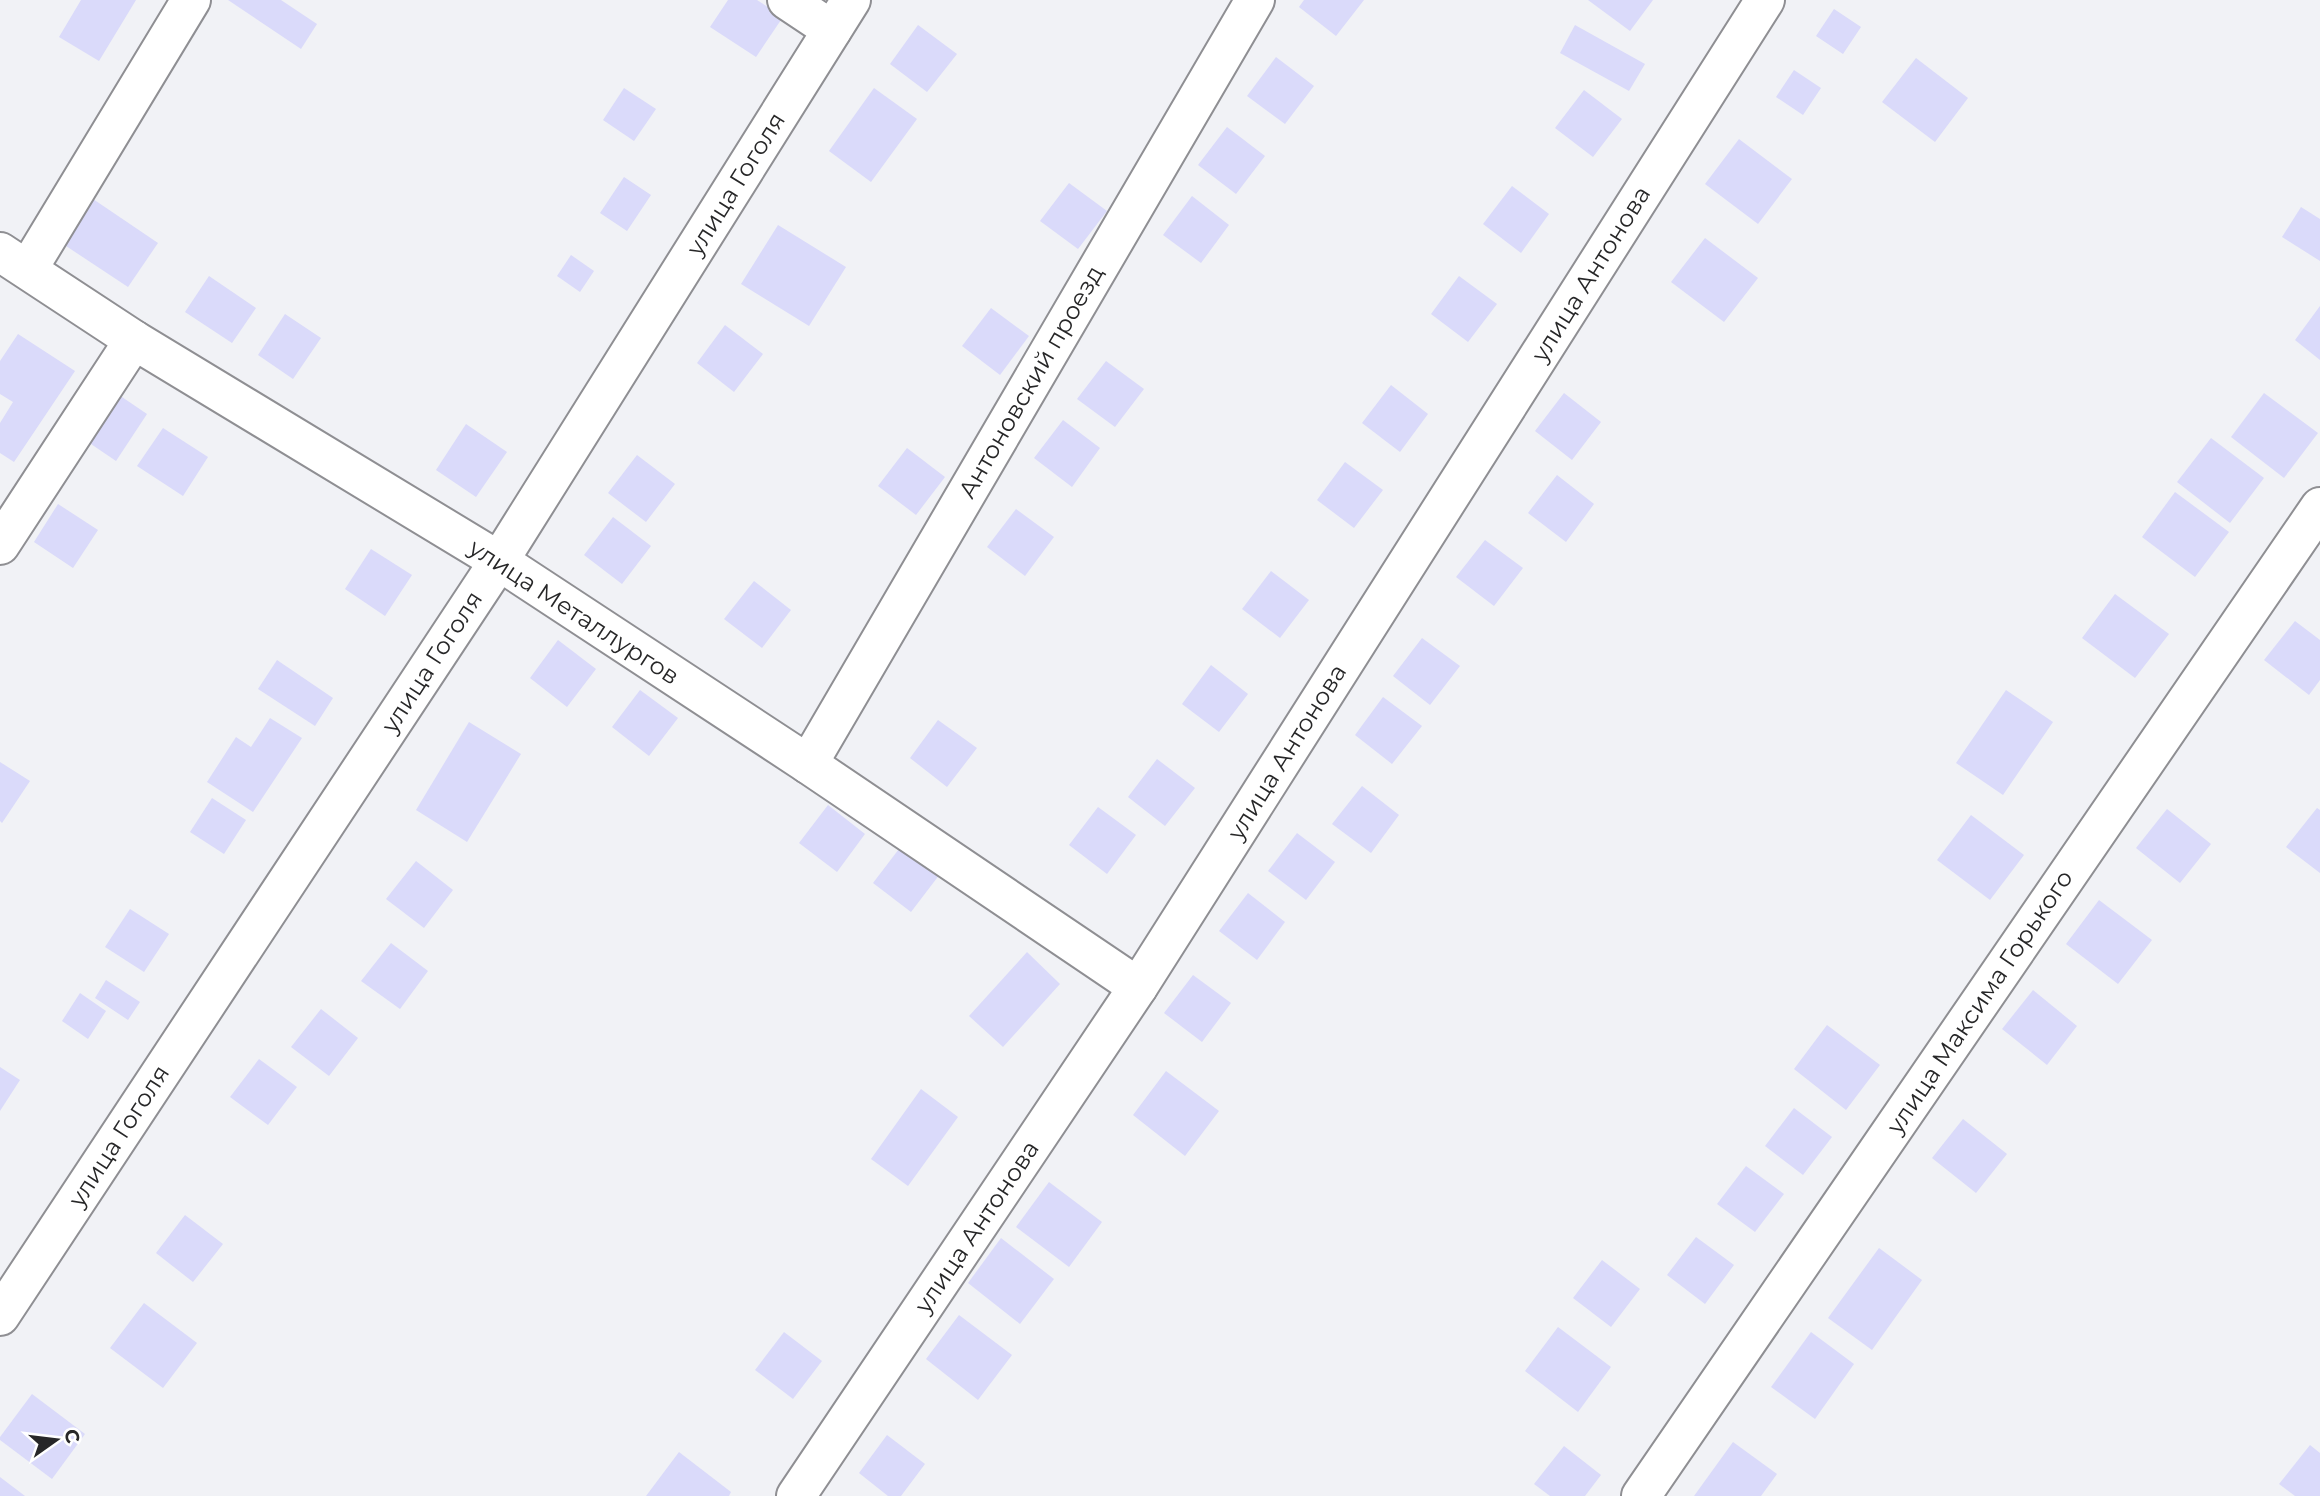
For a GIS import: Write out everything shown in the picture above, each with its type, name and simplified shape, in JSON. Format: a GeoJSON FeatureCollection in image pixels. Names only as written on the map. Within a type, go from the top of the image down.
{"type":"FeatureCollection","features":[{"type":"Feature","properties":{"kind":"street"},"geometry":{"type":"LineString","coordinates":[[14,261],[191,0]]}},
{"type":"Feature","properties":{"kind":"street"},"geometry":{"type":"LineString","coordinates":[[787,0],[842,15]]}},
{"type":"Feature","properties":{"kind":"street","name":"Антоновский проезд"},"geometry":{"type":"LineString","coordinates":[[808,764],[1255,0]]}},
{"type":"Feature","properties":{"kind":"street","name":"улица Антонова"},"geometry":{"type":"LineString","coordinates":[[796,1496],[1138,987],[1765,0]]}},
{"type":"Feature","properties":{"kind":"street","name":"улица Гоголя"},"geometry":{"type":"LineString","coordinates":[[0,1317],[499,561],[842,15]]}},
{"type":"Feature","properties":{"kind":"street","name":"улица Металлургов"},"geometry":{"type":"LineString","coordinates":[[14,261],[134,340],[499,561],[808,764],[1138,987]]}},
{"type":"Feature","properties":{"kind":"street"},"geometry":{"type":"LineString","coordinates":[[0,545],[134,340]]}},
{"type":"Feature","properties":{"kind":"street","name":"улица Максима Горького"},"geometry":{"type":"LineString","coordinates":[[1641,1496],[2320,507]]}},
{"type":"Feature","properties":{"kind":"building"},"geometry":{"type":"Polygon","coordinates":[[[81,0],[136,0],[99,61],[59,37],[81,0]]]}},
{"type":"Feature","properties":{"kind":"building"},"geometry":{"type":"Polygon","coordinates":[[[228,0],[281,0],[317,24],[301,49],[228,0]]]}},
{"type":"Feature","properties":{"kind":"building"},"geometry":{"type":"Polygon","coordinates":[[[728,0],[757,0],[783,17],[756,57],[710,27],[728,0]]]}},
{"type":"Feature","properties":{"kind":"building"},"geometry":{"type":"Polygon","coordinates":[[[1304,0],[1364,0],[1336,36],[1299,7],[1304,0]]]}},
{"type":"Feature","properties":{"kind":"building"},"geometry":{"type":"Polygon","coordinates":[[[1588,0],[1653,0],[1630,31],[1588,0]]]}},
{"type":"Feature","properties":{"kind":"building"},"geometry":{"type":"Polygon","coordinates":[[[1834,9],[1861,27],[1843,54],[1816,36],[1834,9]]]}},
{"type":"Feature","properties":{"kind":"building"},"geometry":{"type":"Polygon","coordinates":[[[918,25],[957,54],[927,92],[890,64],[918,25]]]}},
{"type":"Feature","properties":{"kind":"building"},"geometry":{"type":"Polygon","coordinates":[[[1575,25],[1645,64],[1629,91],[1560,53],[1575,25]]]}},
{"type":"Feature","properties":{"kind":"building"},"geometry":{"type":"Polygon","coordinates":[[[1276,57],[1314,86],[1285,124],[1247,96],[1276,57]]]}},
{"type":"Feature","properties":{"kind":"building"},"geometry":{"type":"Polygon","coordinates":[[[1916,58],[1968,98],[1935,142],[1882,102],[1916,58]]]}},
{"type":"Feature","properties":{"kind":"building"},"geometry":{"type":"Polygon","coordinates":[[[1794,70],[1821,88],[1803,115],[1776,97],[1794,70]]]}},
{"type":"Feature","properties":{"kind":"building"},"geometry":{"type":"Polygon","coordinates":[[[624,88],[656,109],[634,141],[603,120],[624,88]]]}},
{"type":"Feature","properties":{"kind":"building"},"geometry":{"type":"Polygon","coordinates":[[[874,88],[917,119],[871,182],[829,151],[874,88]]]}},
{"type":"Feature","properties":{"kind":"building"},"geometry":{"type":"Polygon","coordinates":[[[1584,90],[1622,119],[1593,157],[1555,128],[1584,90]]]}},
{"type":"Feature","properties":{"kind":"building"},"geometry":{"type":"Polygon","coordinates":[[[1227,127],[1265,156],[1236,194],[1198,165],[1227,127]]]}},
{"type":"Feature","properties":{"kind":"building"},"geometry":{"type":"Polygon","coordinates":[[[1739,139],[1792,179],[1758,224],[1705,184],[1739,139]]]}},
{"type":"Feature","properties":{"kind":"building"},"geometry":{"type":"Polygon","coordinates":[[[624,177],[651,195],[627,231],[600,213],[624,177]]]}},
{"type":"Feature","properties":{"kind":"building"},"geometry":{"type":"Polygon","coordinates":[[[1069,183],[1107,211],[1078,249],[1040,221],[1069,183]]]}},
{"type":"Feature","properties":{"kind":"building"},"geometry":{"type":"Polygon","coordinates":[[[1512,186],[1549,214],[1521,253],[1483,224],[1512,186]]]}},
{"type":"Feature","properties":{"kind":"building"},"geometry":{"type":"Polygon","coordinates":[[[1192,196],[1229,225],[1201,263],[1163,235],[1192,196]]]}},
{"type":"Feature","properties":{"kind":"building"},"geometry":{"type":"Polygon","coordinates":[[[93,199],[158,243],[128,287],[63,244],[93,199]]]}},
{"type":"Feature","properties":{"kind":"building"},"geometry":{"type":"Polygon","coordinates":[[[2301,207],[2320,219],[2320,261],[2282,237],[2301,207]]]}},
{"type":"Feature","properties":{"kind":"building"},"geometry":{"type":"Polygon","coordinates":[[[778,225],[846,267],[809,326],[741,284],[778,225]]]}},
{"type":"Feature","properties":{"kind":"building"},"geometry":{"type":"Polygon","coordinates":[[[1705,238],[1758,278],[1724,322],[1671,282],[1705,238]]]}},
{"type":"Feature","properties":{"kind":"building"},"geometry":{"type":"Polygon","coordinates":[[[571,255],[594,271],[580,292],[557,276],[571,255]]]}},
{"type":"Feature","properties":{"kind":"building"},"geometry":{"type":"Polygon","coordinates":[[[209,276],[256,308],[232,343],[185,312],[209,276]]]}},
{"type":"Feature","properties":{"kind":"building"},"geometry":{"type":"Polygon","coordinates":[[[1459,276],[1497,304],[1468,342],[1431,314],[1459,276]]]}},
{"type":"Feature","properties":{"kind":"building"},"geometry":{"type":"Polygon","coordinates":[[[2320,306],[2320,360],[2295,340],[2320,306]]]}},
{"type":"Feature","properties":{"kind":"building"},"geometry":{"type":"Polygon","coordinates":[[[991,308],[1029,336],[1000,375],[962,346],[991,308]]]}},
{"type":"Feature","properties":{"kind":"building"},"geometry":{"type":"Polygon","coordinates":[[[285,314],[321,338],[293,379],[258,355],[285,314]]]}},
{"type":"Feature","properties":{"kind":"building"},"geometry":{"type":"Polygon","coordinates":[[[725,325],[763,354],[734,392],[697,363],[725,325]]]}},
{"type":"Feature","properties":{"kind":"building"},"geometry":{"type":"Polygon","coordinates":[[[18,334],[75,371],[14,462],[0,453],[0,423],[13,402],[0,394],[0,361],[18,334]]]}},
{"type":"Feature","properties":{"kind":"building"},"geometry":{"type":"Polygon","coordinates":[[[1106,361],[1144,389],[1115,427],[1077,399],[1106,361]]]}},
{"type":"Feature","properties":{"kind":"building"},"geometry":{"type":"Polygon","coordinates":[[[1391,385],[1428,414],[1400,452],[1362,423],[1391,385]]]}},
{"type":"Feature","properties":{"kind":"building"},"geometry":{"type":"Polygon","coordinates":[[[1564,393],[1601,422],[1572,460],[1535,431],[1564,393]]]}},
{"type":"Feature","properties":{"kind":"building"},"geometry":{"type":"Polygon","coordinates":[[[2264,393],[2318,433],[2284,478],[2231,437],[2264,393]]]}},
{"type":"Feature","properties":{"kind":"building"},"geometry":{"type":"Polygon","coordinates":[[[119,395],[147,414],[116,461],[88,442],[119,395]]]}},
{"type":"Feature","properties":{"kind":"building"},"geometry":{"type":"Polygon","coordinates":[[[1063,420],[1100,448],[1072,487],[1034,458],[1063,420]]]}},
{"type":"Feature","properties":{"kind":"building"},"geometry":{"type":"Polygon","coordinates":[[[466,424],[507,452],[476,497],[436,470],[466,424]]]}},
{"type":"Feature","properties":{"kind":"building"},"geometry":{"type":"Polygon","coordinates":[[[163,428],[208,457],[183,496],[137,466],[163,428]]]}},
{"type":"Feature","properties":{"kind":"building"},"geometry":{"type":"Polygon","coordinates":[[[2211,438],[2264,478],[2230,523],[2177,482],[2211,438]]]}},
{"type":"Feature","properties":{"kind":"building"},"geometry":{"type":"Polygon","coordinates":[[[907,448],[945,477],[916,515],[878,486],[907,448]]]}},
{"type":"Feature","properties":{"kind":"building"},"geometry":{"type":"Polygon","coordinates":[[[637,455],[675,484],[646,522],[608,493],[637,455]]]}},
{"type":"Feature","properties":{"kind":"building"},"geometry":{"type":"Polygon","coordinates":[[[1345,462],[1383,490],[1354,528],[1317,500],[1345,462]]]}},
{"type":"Feature","properties":{"kind":"building"},"geometry":{"type":"Polygon","coordinates":[[[1557,475],[1594,504],[1566,542],[1528,513],[1557,475]]]}},
{"type":"Feature","properties":{"kind":"building"},"geometry":{"type":"Polygon","coordinates":[[[2175,492],[2229,532],[2195,577],[2142,537],[2175,492]]]}},
{"type":"Feature","properties":{"kind":"building"},"geometry":{"type":"Polygon","coordinates":[[[58,504],[98,530],[73,568],[34,542],[58,504]]]}},
{"type":"Feature","properties":{"kind":"building"},"geometry":{"type":"Polygon","coordinates":[[[1016,509],[1054,537],[1025,576],[987,547],[1016,509]]]}},
{"type":"Feature","properties":{"kind":"building"},"geometry":{"type":"Polygon","coordinates":[[[613,517],[651,546],[622,584],[584,555],[613,517]]]}},
{"type":"Feature","properties":{"kind":"building"},"geometry":{"type":"Polygon","coordinates":[[[1485,540],[1523,568],[1494,606],[1456,577],[1485,540]]]}},
{"type":"Feature","properties":{"kind":"building"},"geometry":{"type":"Polygon","coordinates":[[[371,549],[412,575],[385,616],[345,589],[371,549]]]}},
{"type":"Feature","properties":{"kind":"building"},"geometry":{"type":"Polygon","coordinates":[[[1271,571],[1309,600],[1280,638],[1242,609],[1271,571]]]}},
{"type":"Feature","properties":{"kind":"building"},"geometry":{"type":"Polygon","coordinates":[[[754,581],[791,610],[762,648],[724,619],[754,581]]]}},
{"type":"Feature","properties":{"kind":"building"},"geometry":{"type":"Polygon","coordinates":[[[2115,594],[2169,634],[2135,678],[2082,638],[2115,594]]]}},
{"type":"Feature","properties":{"kind":"building"},"geometry":{"type":"Polygon","coordinates":[[[2295,621],[2320,640],[2320,680],[2309,695],[2264,660],[2295,621]]]}},
{"type":"Feature","properties":{"kind":"building"},"geometry":{"type":"Polygon","coordinates":[[[1422,638],[1460,666],[1430,705],[1393,676],[1422,638]]]}},
{"type":"Feature","properties":{"kind":"building"},"geometry":{"type":"Polygon","coordinates":[[[558,640],[596,669],[567,707],[530,678],[558,640]]]}},
{"type":"Feature","properties":{"kind":"building"},"geometry":{"type":"Polygon","coordinates":[[[277,660],[333,698],[315,726],[258,689],[277,660]]]}},
{"type":"Feature","properties":{"kind":"building"},"geometry":{"type":"Polygon","coordinates":[[[1211,665],[1248,694],[1219,732],[1182,704],[1211,665]]]}},
{"type":"Feature","properties":{"kind":"building"},"geometry":{"type":"Polygon","coordinates":[[[640,690],[678,718],[649,756],[612,727],[640,690]]]}},
{"type":"Feature","properties":{"kind":"building"},"geometry":{"type":"Polygon","coordinates":[[[2006,690],[2053,722],[2003,795],[1956,763],[2006,690]]]}},
{"type":"Feature","properties":{"kind":"building"},"geometry":{"type":"Polygon","coordinates":[[[1383,697],[1422,726],[1392,764],[1355,735],[1383,697]]]}},
{"type":"Feature","properties":{"kind":"building"},"geometry":{"type":"Polygon","coordinates":[[[270,718],[302,738],[253,812],[207,782],[236,737],[251,747],[270,718]]]}},
{"type":"Feature","properties":{"kind":"building"},"geometry":{"type":"Polygon","coordinates":[[[938,720],[977,748],[947,787],[910,758],[938,720]]]}},
{"type":"Feature","properties":{"kind":"building"},"geometry":{"type":"Polygon","coordinates":[[[469,722],[521,754],[467,842],[416,810],[469,722]]]}},
{"type":"Feature","properties":{"kind":"building"},"geometry":{"type":"Polygon","coordinates":[[[1157,759],[1195,788],[1165,826],[1128,797],[1157,759]]]}},
{"type":"Feature","properties":{"kind":"building"},"geometry":{"type":"Polygon","coordinates":[[[0,762],[30,781],[2,823],[0,821],[0,762]]]}},
{"type":"Feature","properties":{"kind":"building"},"geometry":{"type":"Polygon","coordinates":[[[1362,786],[1399,815],[1371,853],[1332,824],[1362,786]]]}},
{"type":"Feature","properties":{"kind":"building"},"geometry":{"type":"Polygon","coordinates":[[[212,798],[246,820],[224,854],[190,832],[212,798]]]}},
{"type":"Feature","properties":{"kind":"building"},"geometry":{"type":"Polygon","coordinates":[[[828,805],[865,834],[837,872],[799,843],[828,805]]]}},
{"type":"Feature","properties":{"kind":"building"},"geometry":{"type":"Polygon","coordinates":[[[1098,807],[1136,835],[1107,874],[1069,845],[1098,807]]]}},
{"type":"Feature","properties":{"kind":"building"},"geometry":{"type":"Polygon","coordinates":[[[2317,808],[2320,810],[2320,873],[2286,847],[2317,808]]]}},
{"type":"Feature","properties":{"kind":"building"},"geometry":{"type":"Polygon","coordinates":[[[2167,809],[2211,844],[2180,883],[2136,848],[2167,809]]]}},
{"type":"Feature","properties":{"kind":"building"},"geometry":{"type":"Polygon","coordinates":[[[1971,815],[2024,855],[1990,900],[1937,860],[1971,815]]]}},
{"type":"Feature","properties":{"kind":"building"},"geometry":{"type":"Polygon","coordinates":[[[1297,833],[1335,862],[1306,900],[1268,871],[1297,833]]]}},
{"type":"Feature","properties":{"kind":"building"},"geometry":{"type":"Polygon","coordinates":[[[902,845],[940,874],[911,912],[873,883],[902,845]]]}},
{"type":"Feature","properties":{"kind":"building"},"geometry":{"type":"Polygon","coordinates":[[[416,861],[453,890],[424,928],[386,899],[416,861]]]}},
{"type":"Feature","properties":{"kind":"building"},"geometry":{"type":"Polygon","coordinates":[[[1248,893],[1285,922],[1257,960],[1219,931],[1248,893]]]}},
{"type":"Feature","properties":{"kind":"building"},"geometry":{"type":"Polygon","coordinates":[[[2099,900],[2152,940],[2118,984],[2066,944],[2099,900]]]}},
{"type":"Feature","properties":{"kind":"building"},"geometry":{"type":"Polygon","coordinates":[[[130,909],[169,934],[144,972],[105,947],[130,909]]]}},
{"type":"Feature","properties":{"kind":"building"},"geometry":{"type":"Polygon","coordinates":[[[391,943],[428,971],[400,1009],[361,981],[391,943]]]}},
{"type":"Feature","properties":{"kind":"building"},"geometry":{"type":"Polygon","coordinates":[[[1027,952],[1060,984],[1003,1047],[969,1016],[1027,952]]]}},
{"type":"Feature","properties":{"kind":"building"},"geometry":{"type":"Polygon","coordinates":[[[1193,975],[1231,1003],[1202,1042],[1164,1013],[1193,975]]]}},
{"type":"Feature","properties":{"kind":"building"},"geometry":{"type":"Polygon","coordinates":[[[106,980],[140,1002],[128,1020],[95,998],[106,980]]]}},
{"type":"Feature","properties":{"kind":"building"},"geometry":{"type":"Polygon","coordinates":[[[2033,990],[2077,1026],[2047,1065],[2002,1029],[2033,990]]]}},
{"type":"Feature","properties":{"kind":"building"},"geometry":{"type":"Polygon","coordinates":[[[80,993],[106,1011],[88,1039],[62,1021],[80,993]]]}},
{"type":"Feature","properties":{"kind":"building"},"geometry":{"type":"Polygon","coordinates":[[[321,1009],[358,1038],[329,1076],[291,1047],[321,1009]]]}},
{"type":"Feature","properties":{"kind":"building"},"geometry":{"type":"Polygon","coordinates":[[[1827,1025],[1880,1065],[1846,1110],[1794,1069],[1827,1025]]]}},
{"type":"Feature","properties":{"kind":"building"},"geometry":{"type":"Polygon","coordinates":[[[259,1059],[297,1087],[268,1125],[230,1097],[259,1059]]]}},
{"type":"Feature","properties":{"kind":"building"},"geometry":{"type":"Polygon","coordinates":[[[0,1067],[20,1080],[0,1111],[0,1067]]]}},
{"type":"Feature","properties":{"kind":"building"},"geometry":{"type":"Polygon","coordinates":[[[1166,1071],[1219,1111],[1185,1156],[1133,1115],[1166,1071]]]}},
{"type":"Feature","properties":{"kind":"building"},"geometry":{"type":"Polygon","coordinates":[[[921,1089],[958,1117],[908,1186],[871,1159],[921,1089]]]}},
{"type":"Feature","properties":{"kind":"building"},"geometry":{"type":"Polygon","coordinates":[[[1794,1108],[1832,1137],[1803,1175],[1765,1146],[1794,1108]]]}},
{"type":"Feature","properties":{"kind":"building"},"geometry":{"type":"Polygon","coordinates":[[[1963,1119],[2007,1154],[1976,1193],[1932,1158],[1963,1119]]]}},
{"type":"Feature","properties":{"kind":"building"},"geometry":{"type":"Polygon","coordinates":[[[1746,1166],[1784,1194],[1755,1232],[1717,1204],[1746,1166]]]}},
{"type":"Feature","properties":{"kind":"building"},"geometry":{"type":"Polygon","coordinates":[[[1049,1182],[1102,1222],[1069,1267],[1016,1227],[1049,1182]]]}},
{"type":"Feature","properties":{"kind":"building"},"geometry":{"type":"Polygon","coordinates":[[[185,1215],[223,1244],[193,1282],[156,1253],[185,1215]]]}},
{"type":"Feature","properties":{"kind":"building"},"geometry":{"type":"Polygon","coordinates":[[[1696,1237],[1734,1265],[1705,1304],[1667,1275],[1696,1237]]]}},
{"type":"Feature","properties":{"kind":"building"},"geometry":{"type":"Polygon","coordinates":[[[1001,1238],[1054,1279],[1020,1324],[968,1283],[1001,1238]]]}},
{"type":"Feature","properties":{"kind":"building"},"geometry":{"type":"Polygon","coordinates":[[[1879,1248],[1922,1280],[1872,1350],[1828,1318],[1879,1248]]]}},
{"type":"Feature","properties":{"kind":"building"},"geometry":{"type":"Polygon","coordinates":[[[1602,1260],[1640,1289],[1611,1327],[1573,1298],[1602,1260]]]}},
{"type":"Feature","properties":{"kind":"building"},"geometry":{"type":"Polygon","coordinates":[[[144,1303],[197,1343],[163,1388],[110,1348],[144,1303]]]}},
{"type":"Feature","properties":{"kind":"building"},"geometry":{"type":"Polygon","coordinates":[[[959,1315],[1012,1355],[978,1400],[926,1359],[959,1315]]]}},
{"type":"Feature","properties":{"kind":"building"},"geometry":{"type":"Polygon","coordinates":[[[1558,1327],[1611,1367],[1578,1412],[1525,1371],[1558,1327]]]}},
{"type":"Feature","properties":{"kind":"building"},"geometry":{"type":"Polygon","coordinates":[[[784,1332],[822,1361],[793,1399],[755,1370],[784,1332]]]}},
{"type":"Feature","properties":{"kind":"building"},"geometry":{"type":"Polygon","coordinates":[[[1811,1332],[1854,1364],[1815,1419],[1771,1387],[1811,1332]]]}},
{"type":"Feature","properties":{"kind":"building"},"geometry":{"type":"Polygon","coordinates":[[[32,1394],[85,1434],[52,1479],[0,1440],[32,1394]]]}},
{"type":"Feature","properties":{"kind":"building"},"geometry":{"type":"Polygon","coordinates":[[[887,1435],[925,1464],[901,1496],[888,1496],[859,1473],[887,1435]]]}},
{"type":"Feature","properties":{"kind":"building"},"geometry":{"type":"Polygon","coordinates":[[[1733,1442],[1777,1474],[1761,1496],[1694,1496],[1733,1442]]]}},
{"type":"Feature","properties":{"kind":"building"},"geometry":{"type":"Polygon","coordinates":[[[2310,1445],[2320,1453],[2320,1496],[2295,1496],[2279,1484],[2310,1445]]]}},
{"type":"Feature","properties":{"kind":"building"},"geometry":{"type":"Polygon","coordinates":[[[1564,1446],[1601,1475],[1585,1496],[1550,1496],[1534,1484],[1564,1446]]]}},
{"type":"Feature","properties":{"kind":"building"},"geometry":{"type":"Polygon","coordinates":[[[679,1452],[731,1492],[729,1496],[646,1496],[679,1452]]]}},
{"type":"Feature","properties":{"kind":"building"},"geometry":{"type":"Polygon","coordinates":[[[0,1477],[25,1496],[0,1496],[0,1477]]]}}]}
